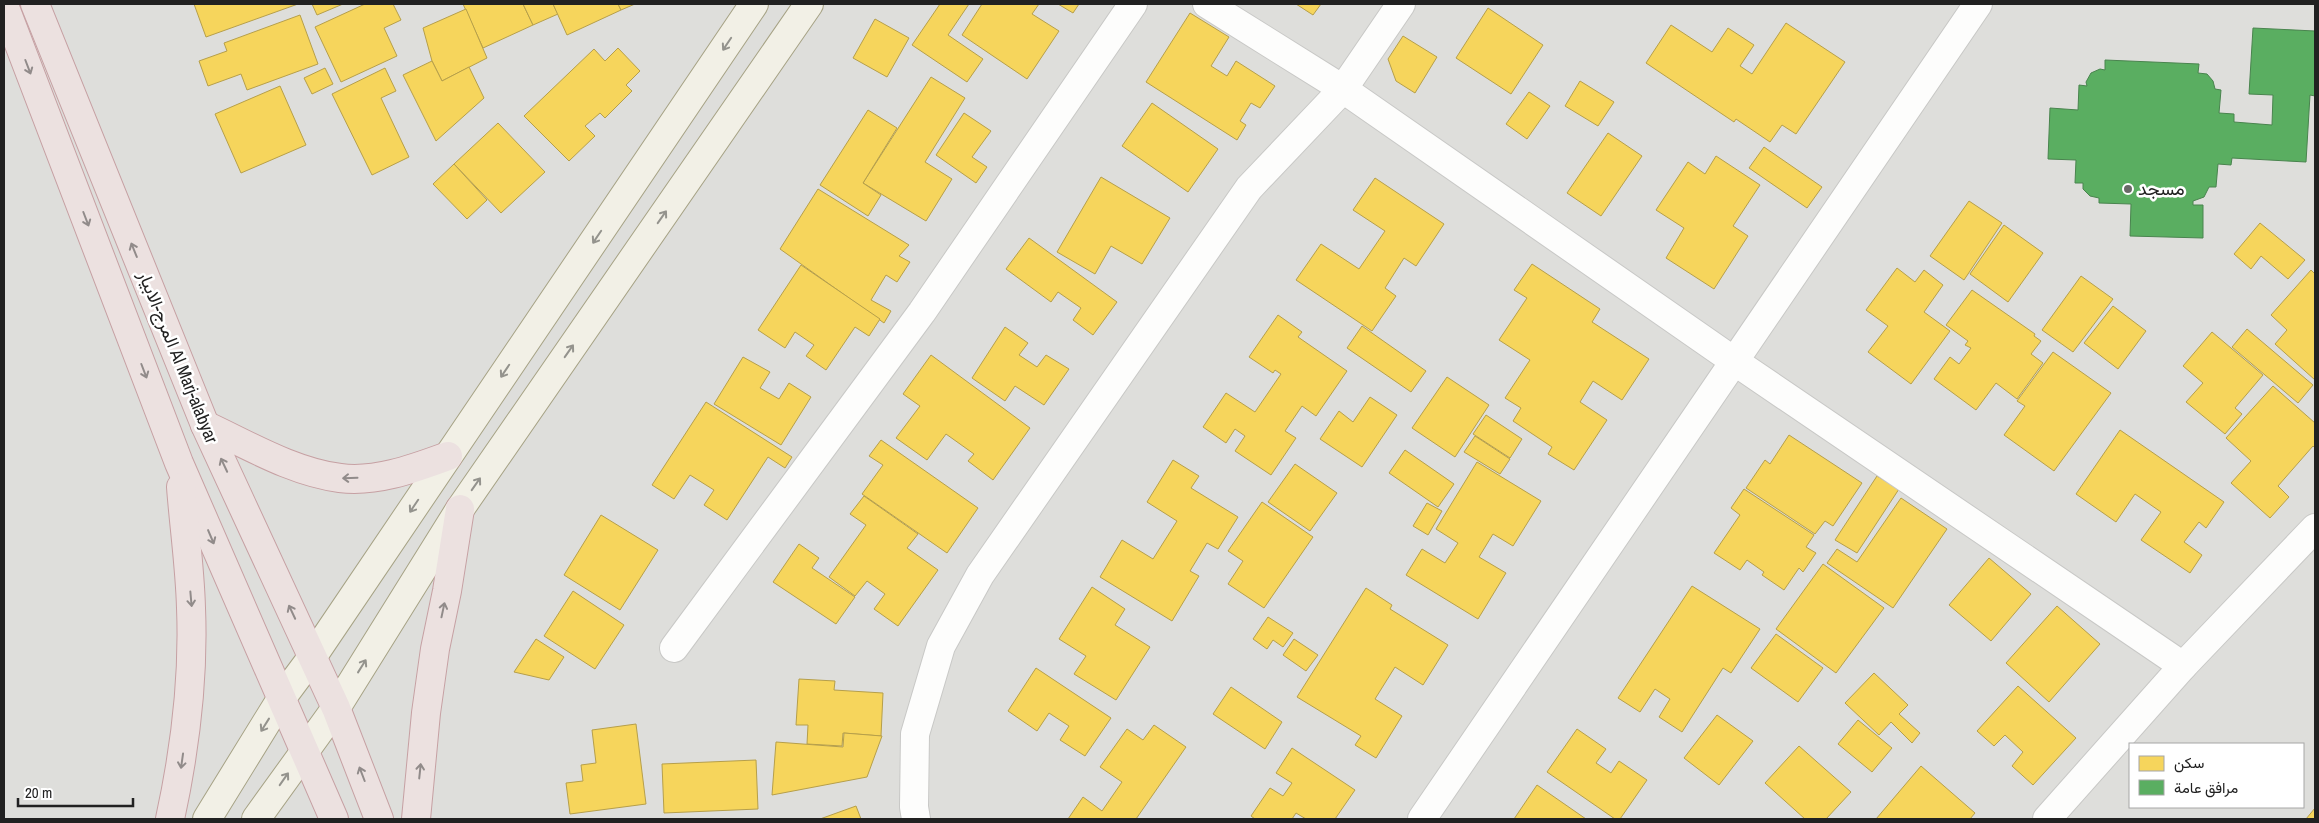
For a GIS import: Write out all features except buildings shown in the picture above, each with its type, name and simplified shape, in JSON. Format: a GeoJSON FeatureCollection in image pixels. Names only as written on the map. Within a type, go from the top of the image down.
{"type":"FeatureCollection","features":[{"type":"Feature","properties":{"kind":"highway","name":"المرج-الابيار Al Marj-alabyar"},"geometry":{"type":"LineString","coordinates":[[35,4],[205,425],[336,708],[379,819]]}},
{"type":"Feature","properties":{"kind":"highway","name":"المرج-الابيار Al Marj-alabyar"},"geometry":{"type":"LineString","coordinates":[[4,5],[11,43],[179,463],[334,819]]}},
{"type":"Feature","properties":{"kind":"highway"},"geometry":{"type":"LineString","coordinates":[[205,425],[311,472],[342,478],[370,477],[408,470],[448,456]]}},
{"type":"Feature","properties":{"kind":"highway"},"geometry":{"type":"LineString","coordinates":[[170,819],[182,764],[191,663],[192,608],[179,463]]}},
{"type":"Feature","properties":{"kind":"highway"},"geometry":{"type":"LineString","coordinates":[[416,819],[434,649],[447,591],[460,508]]}},
{"type":"Feature","properties":{"kind":"main road"},"geometry":{"type":"LineString","coordinates":[[207,819],[281,699],[313,656],[754,4]]}},
{"type":"Feature","properties":{"kind":"main road"},"geometry":{"type":"LineString","coordinates":[[256,819],[336,708],[460,508],[810,4]]}},
{"type":"Feature","properties":{"kind":"street"},"geometry":{"type":"LineString","coordinates":[[674,648],[922,312],[1133,4]]}},
{"type":"Feature","properties":{"kind":"street"},"geometry":{"type":"LineString","coordinates":[[1207,4],[1343,89],[1734,361],[2183,666]]}},
{"type":"Feature","properties":{"kind":"street"},"geometry":{"type":"LineString","coordinates":[[916,819],[914,807],[915,734],[941,646],[980,575],[1249,188],[1343,89],[1401,4]]}},
{"type":"Feature","properties":{"kind":"street"},"geometry":{"type":"LineString","coordinates":[[1422,819],[1978,4]]}},
{"type":"Feature","properties":{"kind":"street"},"geometry":{"type":"LineString","coordinates":[[2047,819],[2183,666],[2315,528]]}},
{"type":"Feature","properties":{"kind":"shaded area"},"geometry":{"type":"Polygon","coordinates":[[[4,4],[2315,4],[2315,819],[4,819],[4,4]]]}},
{"type":"Feature","properties":{"kind":"place","name":"مسجد"},"geometry":{"type":"Point","coordinates":[2128,189]}}]}
